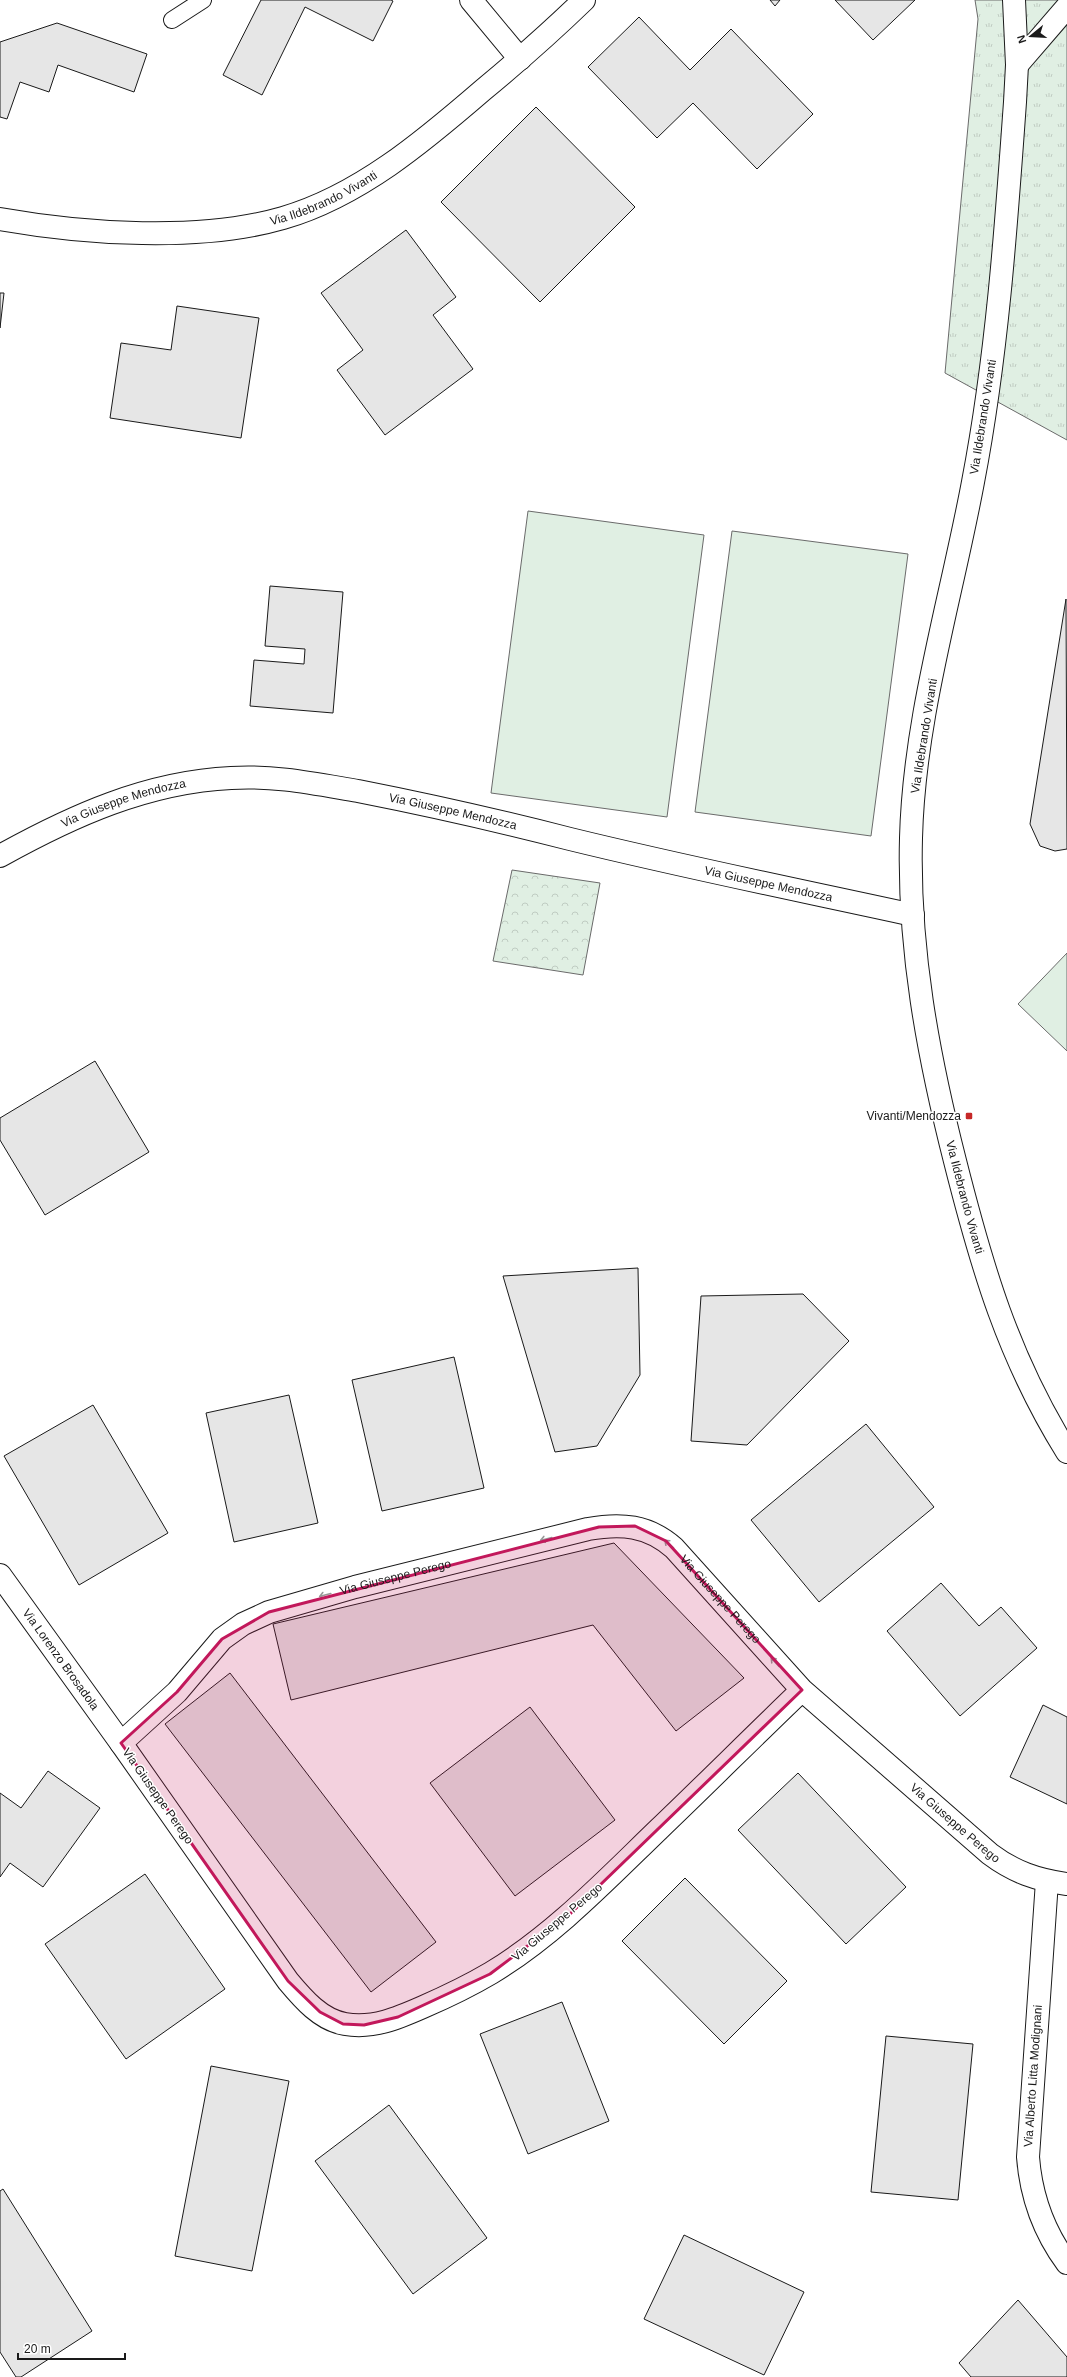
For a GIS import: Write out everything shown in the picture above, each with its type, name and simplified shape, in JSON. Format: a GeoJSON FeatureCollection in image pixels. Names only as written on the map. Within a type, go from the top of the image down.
{"type":"FeatureCollection","features":[{"type":"Feature","properties":{"kind":"street"},"geometry":{"type":"LineString","coordinates":[[471,0],[520,59]]}},
{"type":"Feature","properties":{"kind":"street","name":"Via Ildebrando Vivanti"},"geometry":{"type":"LineString","coordinates":[[0,219],[58,227],[166,232],[248,225],[284,217],[347,190],[396,159],[454,115],[520,59],[584,0]]}},
{"type":"Feature","properties":{"kind":"street","name":"Via Ildebrando Vivanti"},"geometry":{"type":"LineString","coordinates":[[1014,0],[1017,65],[996,318],[985,414],[973,484],[930,689],[917,774],[911,836],[913,915],[918,977],[930,1054],[944,1116],[985,1273],[1019,1364],[1035,1398],[1067,1452]]}},
{"type":"Feature","properties":{"kind":"street"},"geometry":{"type":"LineString","coordinates":[[1017,65],[1067,7]]}},
{"type":"Feature","properties":{"kind":"street","name":"Via Giuseppe Mendozza"},"geometry":{"type":"LineString","coordinates":[[0,856],[86,812],[140,794],[207,780],[263,778],[298,781],[416,802],[657,860],[913,915]]}},
{"type":"Feature","properties":{"kind":"street","name":"Via Giuseppe Perego"},"geometry":{"type":"LineString","coordinates":[[802,1690],[602,1885],[531,1946],[490,1974],[457,1991],[398,2017],[364,2025],[343,2024],[320,2012],[303,1999],[288,1982],[121,1744],[177,1692],[222,1639],[243,1624],[269,1612],[370,1583],[588,1529],[612,1526],[635,1526],[646,1529],[666,1541],[802,1690],[990,1854],[1019,1872],[1057,1882]]}},
{"type":"Feature","properties":{"kind":"street","name":"Via Lorenzo Brosadola"},"geometry":{"type":"LineString","coordinates":[[0,1575],[121,1744]]}},
{"type":"Feature","properties":{"kind":"street","name":"Via Alberto Litta Modignani"},"geometry":{"type":"LineString","coordinates":[[1057,1882],[1028,2157],[1032,2187],[1041,2218],[1048,2233],[1067,2263]]}},
{"type":"Feature","properties":{"kind":"lane"},"geometry":{"type":"LineString","coordinates":[[172,20],[203,0]]}},
{"type":"Feature","properties":{"kind":"highlighted area"},"geometry":{"type":"Polygon","coordinates":[[[635,1526],[666,1541],[802,1690],[570,1914],[490,1974],[398,2017],[364,2025],[343,2024],[320,2012],[288,1981],[121,1743],[177,1692],[222,1639],[269,1612],[599,1527],[635,1526]]]}},
{"type":"Feature","properties":{"kind":"green space"},"geometry":{"type":"Polygon","coordinates":[[[975,0],[1067,0],[1067,440],[945,373],[978,19],[975,0]]]}},
{"type":"Feature","properties":{"kind":"green space"},"geometry":{"type":"Polygon","coordinates":[[[528,511],[704,535],[667,817],[491,793],[528,511]]]}},
{"type":"Feature","properties":{"kind":"green space"},"geometry":{"type":"Polygon","coordinates":[[[732,531],[908,554],[871,836],[695,812],[732,531]]]}},
{"type":"Feature","properties":{"kind":"green space"},"geometry":{"type":"Polygon","coordinates":[[[512,870],[600,883],[583,975],[493,961],[512,870]]]}},
{"type":"Feature","properties":{"kind":"green space"},"geometry":{"type":"Polygon","coordinates":[[[1067,953],[1067,1051],[1018,1004],[1067,953]]]}},
{"type":"Feature","properties":{"kind":"building"},"geometry":{"type":"Polygon","coordinates":[[[261,0],[393,1],[373,41],[305,7],[262,95],[223,75],[261,0]]]}},
{"type":"Feature","properties":{"kind":"building"},"geometry":{"type":"Polygon","coordinates":[[[770,0],[780,0],[775,6],[770,0]]]}},
{"type":"Feature","properties":{"kind":"building"},"geometry":{"type":"Polygon","coordinates":[[[835,0],[915,0],[873,40],[835,0]]]}},
{"type":"Feature","properties":{"kind":"building"},"geometry":{"type":"Polygon","coordinates":[[[639,17],[690,70],[731,29],[813,114],[757,169],[693,103],[657,138],[588,67],[639,17]]]}},
{"type":"Feature","properties":{"kind":"building"},"geometry":{"type":"Polygon","coordinates":[[[57,23],[147,54],[134,92],[58,65],[49,92],[20,82],[7,119],[0,117],[0,42],[57,23]]]}},
{"type":"Feature","properties":{"kind":"building"},"geometry":{"type":"Polygon","coordinates":[[[536,107],[635,207],[540,302],[441,202],[536,107]]]}},
{"type":"Feature","properties":{"kind":"building"},"geometry":{"type":"Polygon","coordinates":[[[406,230],[456,297],[433,315],[473,369],[385,435],[337,370],[363,350],[321,293],[406,230]]]}},
{"type":"Feature","properties":{"kind":"building"},"geometry":{"type":"Polygon","coordinates":[[[0,293],[4,293],[0,328],[0,293]]]}},
{"type":"Feature","properties":{"kind":"building"},"geometry":{"type":"Polygon","coordinates":[[[177,306],[259,318],[241,438],[110,418],[121,343],[171,350],[177,306]]]}},
{"type":"Feature","properties":{"kind":"building"},"geometry":{"type":"Polygon","coordinates":[[[270,586],[343,592],[333,713],[250,706],[254,660],[304,664],[305,649],[265,646],[270,586]]]}},
{"type":"Feature","properties":{"kind":"building"},"geometry":{"type":"Polygon","coordinates":[[[1066,599],[1067,849],[1055,851],[1040,846],[1030,824],[1066,599]]]}},
{"type":"Feature","properties":{"kind":"building"},"geometry":{"type":"Polygon","coordinates":[[[95,1061],[149,1152],[45,1215],[0,1140],[0,1118],[95,1061]]]}},
{"type":"Feature","properties":{"kind":"building"},"geometry":{"type":"Polygon","coordinates":[[[638,1268],[640,1375],[597,1446],[555,1452],[503,1276],[638,1268]]]}},
{"type":"Feature","properties":{"kind":"building"},"geometry":{"type":"Polygon","coordinates":[[[803,1294],[849,1341],[747,1445],[691,1441],[701,1296],[803,1294]]]}},
{"type":"Feature","properties":{"kind":"building"},"geometry":{"type":"Polygon","coordinates":[[[454,1357],[484,1488],[382,1511],[352,1380],[454,1357]]]}},
{"type":"Feature","properties":{"kind":"building"},"geometry":{"type":"Polygon","coordinates":[[[289,1395],[318,1523],[234,1542],[206,1413],[289,1395]]]}},
{"type":"Feature","properties":{"kind":"building"},"geometry":{"type":"Polygon","coordinates":[[[93,1405],[168,1533],[79,1585],[4,1456],[93,1405]]]}},
{"type":"Feature","properties":{"kind":"building"},"geometry":{"type":"Polygon","coordinates":[[[866,1424],[934,1507],[819,1602],[751,1520],[866,1424]]]}},
{"type":"Feature","properties":{"kind":"building"},"geometry":{"type":"Polygon","coordinates":[[[614,1543],[744,1678],[676,1731],[593,1625],[291,1700],[273,1624],[614,1543]]]}},
{"type":"Feature","properties":{"kind":"building"},"geometry":{"type":"Polygon","coordinates":[[[941,1583],[979,1626],[1001,1607],[1037,1648],[960,1716],[887,1631],[941,1583]]]}},
{"type":"Feature","properties":{"kind":"building"},"geometry":{"type":"Polygon","coordinates":[[[230,1673],[436,1942],[371,1992],[165,1724],[230,1673]]]}},
{"type":"Feature","properties":{"kind":"building"},"geometry":{"type":"Polygon","coordinates":[[[1043,1705],[1067,1717],[1067,1804],[1010,1777],[1043,1705]]]}},
{"type":"Feature","properties":{"kind":"building"},"geometry":{"type":"Polygon","coordinates":[[[530,1707],[615,1820],[515,1896],[430,1783],[530,1707]]]}},
{"type":"Feature","properties":{"kind":"building"},"geometry":{"type":"Polygon","coordinates":[[[48,1771],[100,1808],[43,1887],[10,1863],[0,1877],[0,1793],[21,1808],[48,1771]]]}},
{"type":"Feature","properties":{"kind":"building"},"geometry":{"type":"Polygon","coordinates":[[[798,1773],[906,1887],[846,1944],[738,1830],[798,1773]]]}},
{"type":"Feature","properties":{"kind":"building"},"geometry":{"type":"Polygon","coordinates":[[[145,1874],[225,1989],[126,2059],[45,1944],[145,1874]]]}},
{"type":"Feature","properties":{"kind":"building"},"geometry":{"type":"Polygon","coordinates":[[[685,1878],[787,1981],[724,2044],[622,1941],[685,1878]]]}},
{"type":"Feature","properties":{"kind":"building"},"geometry":{"type":"Polygon","coordinates":[[[562,2002],[609,2121],[528,2154],[480,2034],[562,2002]]]}},
{"type":"Feature","properties":{"kind":"building"},"geometry":{"type":"Polygon","coordinates":[[[886,2036],[973,2044],[958,2200],[871,2192],[886,2036]]]}},
{"type":"Feature","properties":{"kind":"building"},"geometry":{"type":"Polygon","coordinates":[[[211,2066],[289,2081],[252,2271],[175,2256],[211,2066]]]}},
{"type":"Feature","properties":{"kind":"building"},"geometry":{"type":"Polygon","coordinates":[[[389,2105],[487,2238],[413,2294],[315,2161],[389,2105]]]}},
{"type":"Feature","properties":{"kind":"building"},"geometry":{"type":"Polygon","coordinates":[[[3,2189],[92,2331],[21,2377],[16,2377],[0,2352],[0,2191],[3,2189]]]}},
{"type":"Feature","properties":{"kind":"building"},"geometry":{"type":"Polygon","coordinates":[[[684,2235],[804,2292],[764,2375],[644,2319],[684,2235]]]}},
{"type":"Feature","properties":{"kind":"building"},"geometry":{"type":"Polygon","coordinates":[[[1018,2300],[1067,2357],[1067,2377],[971,2377],[959,2363],[1018,2300]]]}},
{"type":"Feature","properties":{"kind":"place","name":"Vivanti/Mendozza"},"geometry":{"type":"Point","coordinates":[969,1116]}}]}
